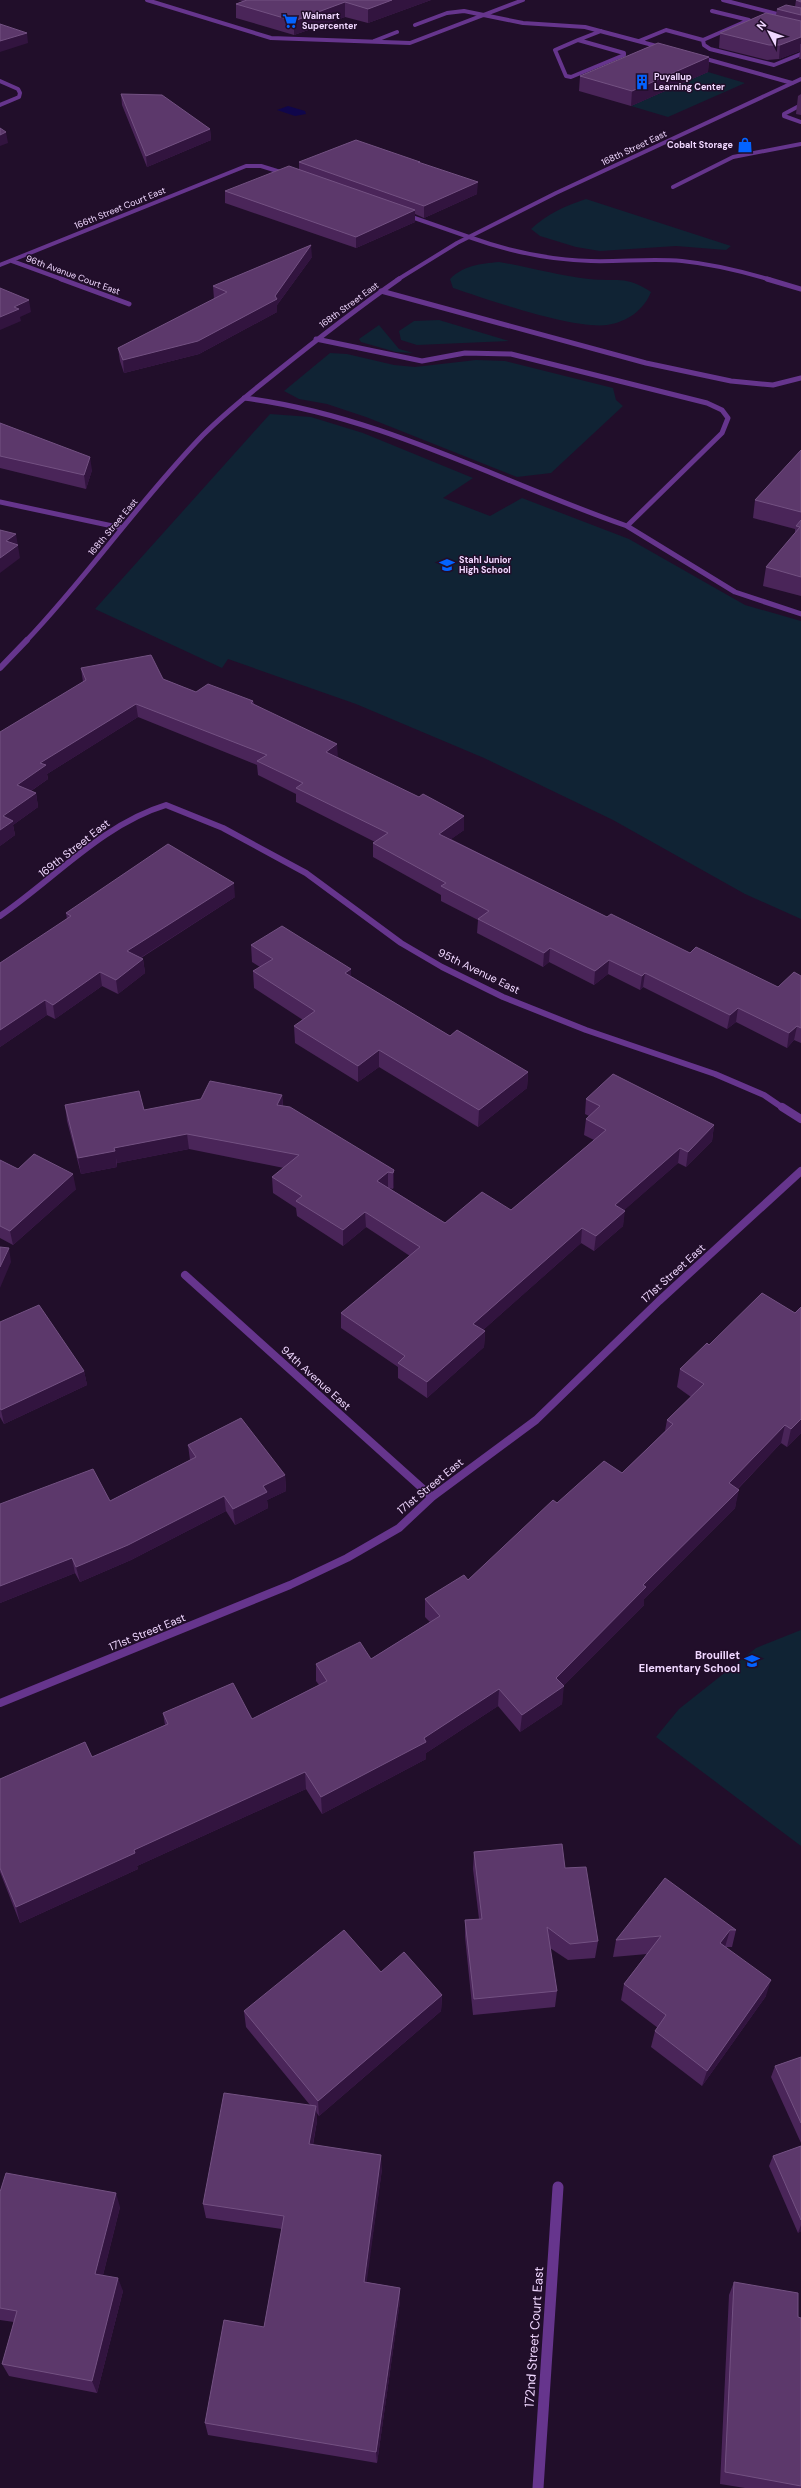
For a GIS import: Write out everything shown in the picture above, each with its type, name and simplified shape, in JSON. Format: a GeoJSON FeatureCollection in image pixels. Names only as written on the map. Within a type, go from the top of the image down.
{"type":"FeatureCollection","features":[{"type":"Feature","properties":{"kind":"street"},"geometry":{"type":"LineString","coordinates":[[147,0],[271,38],[410,43],[523,0]]}},
{"type":"Feature","properties":{"kind":"street"},"geometry":{"type":"LineString","coordinates":[[723,0],[801,20]]}},
{"type":"Feature","properties":{"kind":"street"},"geometry":{"type":"LineString","coordinates":[[732,2],[712,11],[755,22]]}},
{"type":"Feature","properties":{"kind":"street"},"geometry":{"type":"LineString","coordinates":[[416,25],[456,11],[488,14],[523,23],[585,27],[668,49]]}},
{"type":"Feature","properties":{"kind":"street"},"geometry":{"type":"LineString","coordinates":[[639,41],[666,30],[703,40],[749,20]]}},
{"type":"Feature","properties":{"kind":"street"},"geometry":{"type":"LineString","coordinates":[[577,40],[624,53],[624,55],[571,77],[566,76],[555,50],[577,40],[601,31]]}},
{"type":"Feature","properties":{"kind":"street"},"geometry":{"type":"LineString","coordinates":[[371,42],[397,32]]}},
{"type":"Feature","properties":{"kind":"street"},"geometry":{"type":"LineString","coordinates":[[703,40],[704,45],[710,49],[774,65],[801,54]]}},
{"type":"Feature","properties":{"kind":"street"},"geometry":{"type":"LineString","coordinates":[[690,55],[792,83]]}},
{"type":"Feature","properties":{"kind":"street","name":"168th Street East"},"geometry":{"type":"LineString","coordinates":[[0,668],[63,602],[122,528],[203,435],[244,398],[316,339],[381,291],[413,269],[469,237],[556,193],[801,79]]}},
{"type":"Feature","properties":{"kind":"street"},"geometry":{"type":"LineString","coordinates":[[0,82],[18,89],[20,93],[19,97],[0,105]]}},
{"type":"Feature","properties":{"kind":"street"},"geometry":{"type":"LineString","coordinates":[[801,105],[784,114],[784,116],[801,122]]}},
{"type":"Feature","properties":{"kind":"street"},"geometry":{"type":"LineString","coordinates":[[673,187],[733,157],[801,144]]}},
{"type":"Feature","properties":{"kind":"street","name":"166th Street Court East"},"geometry":{"type":"LineString","coordinates":[[0,265],[246,166],[261,166],[291,175]]}},
{"type":"Feature","properties":{"kind":"street"},"geometry":{"type":"LineString","coordinates":[[397,212],[489,245],[546,257],[589,261],[692,262],[731,269],[801,289]]}},
{"type":"Feature","properties":{"kind":"street","name":"96th Avenue Court East"},"geometry":{"type":"LineString","coordinates":[[12,261],[129,304]]}},
{"type":"Feature","properties":{"kind":"street"},"geometry":{"type":"LineString","coordinates":[[381,291],[646,363],[731,381],[773,385],[801,378]]}},
{"type":"Feature","properties":{"kind":"street"},"geometry":{"type":"LineString","coordinates":[[316,339],[422,361],[465,354],[511,354],[707,402],[722,410],[728,418],[722,434],[627,526]]}},
{"type":"Feature","properties":{"kind":"street"},"geometry":{"type":"LineString","coordinates":[[244,398],[277,401],[313,409],[382,430],[563,503],[627,526],[734,592],[770,606],[801,614]]}},
{"type":"Feature","properties":{"kind":"street"},"geometry":{"type":"LineString","coordinates":[[0,502],[122,528]]}},
{"type":"Feature","properties":{"kind":"street","name":"169th Street East"},"geometry":{"type":"LineString","coordinates":[[0,916],[32,894],[109,832],[127,820],[166,805]]}},
{"type":"Feature","properties":{"kind":"street","name":"95th Avenue East"},"geometry":{"type":"LineString","coordinates":[[166,805],[224,828],[306,873],[401,943],[442,967],[503,996],[586,1030],[716,1074],[764,1095],[801,1119]]}},
{"type":"Feature","properties":{"kind":"street","name":"171st Street East"},"geometry":{"type":"LineString","coordinates":[[0,1703],[169,1636],[297,1582],[347,1558],[399,1528],[432,1497],[536,1420],[659,1301],[801,1171]]}},
{"type":"Feature","properties":{"kind":"street","name":"94th Avenue East"},"geometry":{"type":"LineString","coordinates":[[185,1275],[432,1497]]}},
{"type":"Feature","properties":{"kind":"street","name":"172nd Street Court East"},"geometry":{"type":"LineString","coordinates":[[538,2488],[558,2187]]}},
{"type":"Feature","properties":{"kind":"shaded area"},"geometry":{"type":"Polygon","coordinates":[[[708,72],[745,83],[668,117],[631,106],[708,72]]]}},
{"type":"Feature","properties":{"kind":"shaded area"},"geometry":{"type":"Polygon","coordinates":[[[288,106],[305,111],[306,114],[295,116],[277,110],[288,106]]]}},
{"type":"Feature","properties":{"kind":"shaded area"},"geometry":{"type":"Polygon","coordinates":[[[586,199],[731,246],[726,250],[676,246],[600,251],[576,247],[540,236],[531,229],[543,219],[557,211],[586,199]]]}},
{"type":"Feature","properties":{"kind":"shaded area"},"geometry":{"type":"Polygon","coordinates":[[[499,262],[578,278],[628,281],[635,283],[651,292],[639,310],[628,318],[607,325],[592,325],[573,323],[552,318],[453,288],[450,279],[455,274],[473,266],[499,262]]]}},
{"type":"Feature","properties":{"kind":"shaded area"},"geometry":{"type":"Polygon","coordinates":[[[439,320],[509,341],[417,345],[401,340],[399,331],[414,321],[439,320]]]}},
{"type":"Feature","properties":{"kind":"shaded area"},"geometry":{"type":"Polygon","coordinates":[[[379,325],[399,349],[413,353],[396,352],[361,342],[359,339],[379,325]]]}},
{"type":"Feature","properties":{"kind":"shaded area"},"geometry":{"type":"Polygon","coordinates":[[[330,353],[347,354],[394,365],[415,367],[476,360],[505,361],[613,388],[616,400],[623,406],[551,473],[517,477],[366,417],[327,404],[299,399],[284,391],[330,353]]]}},
{"type":"Feature","properties":{"kind":"shaded area"},"geometry":{"type":"Polygon","coordinates":[[[270,414],[311,417],[363,433],[473,478],[443,498],[490,516],[522,498],[629,539],[745,605],[801,621],[801,919],[745,894],[613,820],[484,758],[356,704],[228,659],[222,668],[95,609],[270,414]]]}},
{"type":"Feature","properties":{"kind":"shaded area"},"geometry":{"type":"Polygon","coordinates":[[[801,1630],[801,1846],[656,1737],[679,1709],[756,1648],[801,1630]]]}},
{"type":"Feature","properties":{"kind":"building"},"geometry":{"type":"Polygon","coordinates":[[[247,0],[392,0],[368,9],[345,2],[294,21],[236,4],[247,0]]]}},
{"type":"Feature","properties":{"kind":"building"},"geometry":{"type":"Polygon","coordinates":[[[786,5],[801,8],[801,15],[777,9],[786,5]]]}},
{"type":"Feature","properties":{"kind":"building"},"geometry":{"type":"Polygon","coordinates":[[[766,13],[801,21],[801,37],[780,45],[769,45],[720,33],[766,13]]]}},
{"type":"Feature","properties":{"kind":"building"},"geometry":{"type":"Polygon","coordinates":[[[0,24],[27,33],[0,41],[0,24]]]}},
{"type":"Feature","properties":{"kind":"building"},"geometry":{"type":"Polygon","coordinates":[[[658,43],[709,57],[632,91],[580,76],[658,43]]]}},
{"type":"Feature","properties":{"kind":"building"},"geometry":{"type":"Polygon","coordinates":[[[121,94],[162,95],[210,129],[146,156],[121,94]]]}},
{"type":"Feature","properties":{"kind":"building"},"geometry":{"type":"Polygon","coordinates":[[[0,128],[6,132],[0,135],[0,128]]]}},
{"type":"Feature","properties":{"kind":"building"},"geometry":{"type":"Polygon","coordinates":[[[356,140],[478,182],[424,206],[299,162],[356,140]]]}},
{"type":"Feature","properties":{"kind":"building"},"geometry":{"type":"Polygon","coordinates":[[[289,166],[415,210],[356,237],[225,191],[289,166]]]}},
{"type":"Feature","properties":{"kind":"building"},"geometry":{"type":"Polygon","coordinates":[[[311,245],[275,296],[277,299],[198,341],[123,360],[118,348],[227,292],[213,286],[311,245]]]}},
{"type":"Feature","properties":{"kind":"building"},"geometry":{"type":"Polygon","coordinates":[[[0,288],[29,300],[14,307],[19,309],[0,317],[0,288]]]}},
{"type":"Feature","properties":{"kind":"building"},"geometry":{"type":"Polygon","coordinates":[[[0,423],[90,457],[84,475],[0,456],[0,423]]]}},
{"type":"Feature","properties":{"kind":"building"},"geometry":{"type":"Polygon","coordinates":[[[801,450],[801,512],[755,500],[801,450]]]}},
{"type":"Feature","properties":{"kind":"building"},"geometry":{"type":"Polygon","coordinates":[[[801,520],[801,577],[766,567],[800,527],[796,526],[801,520]]]}},
{"type":"Feature","properties":{"kind":"building"},"geometry":{"type":"Polygon","coordinates":[[[0,530],[16,534],[6,541],[18,545],[0,558],[0,530]]]}},
{"type":"Feature","properties":{"kind":"building"},"geometry":{"type":"Polygon","coordinates":[[[151,655],[163,679],[196,692],[208,684],[253,701],[251,703],[337,744],[326,752],[419,797],[423,794],[464,816],[439,834],[607,917],[611,914],[690,953],[696,947],[778,987],[794,972],[801,976],[801,1028],[797,1026],[789,1033],[738,1008],[730,1015],[645,973],[642,976],[609,960],[595,971],[550,948],[544,953],[478,919],[489,911],[441,886],[446,883],[373,843],[388,833],[296,788],[303,783],[257,761],[267,755],[136,704],[40,763],[46,765],[17,785],[36,793],[3,816],[13,821],[0,830],[0,732],[86,680],[81,668],[151,655]]]}},
{"type":"Feature","properties":{"kind":"building"},"geometry":{"type":"Polygon","coordinates":[[[168,844],[234,883],[127,951],[143,959],[116,980],[100,972],[53,1005],[45,1000],[0,1030],[0,963],[71,916],[66,913],[168,844]]]}},
{"type":"Feature","properties":{"kind":"building"},"geometry":{"type":"Polygon","coordinates":[[[282,926],[351,969],[345,973],[450,1036],[457,1030],[528,1072],[479,1110],[379,1050],[358,1066],[294,1026],[315,1011],[253,971],[273,959],[251,945],[282,926]]]}},
{"type":"Feature","properties":{"kind":"building"},"geometry":{"type":"Polygon","coordinates":[[[613,1074],[714,1125],[688,1152],[680,1148],[615,1205],[625,1211],[596,1236],[582,1228],[473,1324],[485,1331],[427,1382],[398,1363],[405,1356],[341,1313],[420,1247],[365,1212],[343,1230],[296,1201],[302,1196],[272,1177],[299,1155],[187,1134],[114,1148],[115,1151],[78,1158],[65,1105],[139,1091],[144,1110],[201,1099],[210,1081],[282,1095],[277,1105],[290,1107],[394,1170],[393,1173],[388,1172],[377,1181],[445,1223],[482,1192],[511,1210],[606,1130],[586,1119],[600,1106],[586,1099],[613,1074]]]}},
{"type":"Feature","properties":{"kind":"building"},"geometry":{"type":"Polygon","coordinates":[[[34,1154],[73,1174],[10,1231],[0,1226],[0,1160],[18,1169],[34,1154]]]}},
{"type":"Feature","properties":{"kind":"building"},"geometry":{"type":"Polygon","coordinates":[[[0,1247],[9,1248],[0,1267],[0,1247]]]}},
{"type":"Feature","properties":{"kind":"building"},"geometry":{"type":"Polygon","coordinates":[[[762,1293],[795,1313],[801,1307],[801,1419],[791,1429],[785,1425],[729,1483],[739,1490],[643,1585],[646,1587],[556,1678],[564,1686],[522,1715],[499,1689],[424,1738],[426,1742],[321,1797],[305,1772],[134,1850],[135,1853],[16,1907],[0,1868],[0,1779],[85,1742],[92,1757],[168,1724],[163,1713],[233,1683],[252,1719],[327,1681],[316,1664],[360,1642],[371,1659],[440,1616],[425,1599],[464,1575],[468,1580],[553,1500],[557,1503],[604,1461],[622,1473],[673,1424],[667,1420],[704,1384],[680,1369],[707,1343],[709,1345],[762,1293]]]}},
{"type":"Feature","properties":{"kind":"building"},"geometry":{"type":"Polygon","coordinates":[[[39,1305],[84,1371],[1,1410],[0,1322],[39,1305]]]}},
{"type":"Feature","properties":{"kind":"building"},"geometry":{"type":"Polygon","coordinates":[[[241,1418],[285,1475],[263,1486],[267,1492],[233,1509],[224,1496],[128,1545],[76,1567],[72,1558],[0,1586],[0,1504],[93,1469],[110,1501],[196,1457],[188,1445],[241,1418]]]}},
{"type":"Feature","properties":{"kind":"building"},"geometry":{"type":"Polygon","coordinates":[[[562,1844],[565,1868],[586,1867],[598,1941],[570,1944],[547,1927],[557,1991],[474,1999],[465,1920],[482,1919],[474,1852],[562,1844]]]}},
{"type":"Feature","properties":{"kind":"building"},"geometry":{"type":"Polygon","coordinates":[[[665,1878],[736,1930],[730,1930],[720,1943],[771,1980],[707,2071],[655,2031],[666,2015],[624,1984],[661,1936],[616,1940],[665,1878]]]}},
{"type":"Feature","properties":{"kind":"building"},"geometry":{"type":"Polygon","coordinates":[[[344,1930],[381,1972],[404,1952],[442,1995],[318,2101],[244,2011],[344,1930]]]}},
{"type":"Feature","properties":{"kind":"building"},"geometry":{"type":"Polygon","coordinates":[[[801,2057],[801,2123],[775,2066],[801,2057]]]}},
{"type":"Feature","properties":{"kind":"building"},"geometry":{"type":"Polygon","coordinates":[[[224,2093],[316,2106],[309,2144],[381,2155],[364,2282],[400,2288],[376,2452],[205,2423],[224,2320],[264,2327],[284,2216],[203,2204],[224,2093]]]}},
{"type":"Feature","properties":{"kind":"building"},"geometry":{"type":"Polygon","coordinates":[[[801,2146],[801,2220],[773,2156],[801,2146]]]}},
{"type":"Feature","properties":{"kind":"building"},"geometry":{"type":"Polygon","coordinates":[[[6,2173],[116,2193],[95,2274],[118,2278],[92,2381],[2,2364],[17,2311],[0,2308],[0,2192],[6,2173]]]}},
{"type":"Feature","properties":{"kind":"building"},"geometry":{"type":"Polygon","coordinates":[[[734,2282],[798,2293],[798,2317],[801,2318],[801,2486],[725,2472],[734,2282]]]}},
{"type":"Feature","properties":{"kind":"place","name":"Walmart Supercenter"},"geometry":{"type":"Point","coordinates":[290,21]}},
{"type":"Feature","properties":{"kind":"place","name":"Puyallup Learning Center"},"geometry":{"type":"Point","coordinates":[642,82]}},
{"type":"Feature","properties":{"kind":"place","name":"Cobalt Storage"},"geometry":{"type":"Point","coordinates":[745,145]}},
{"type":"Feature","properties":{"kind":"place","name":"Stahl Junior High School"},"geometry":{"type":"Point","coordinates":[447,565]}},
{"type":"Feature","properties":{"kind":"place","name":"Brouillet Elementary School"},"geometry":{"type":"Point","coordinates":[752,1661]}}]}
